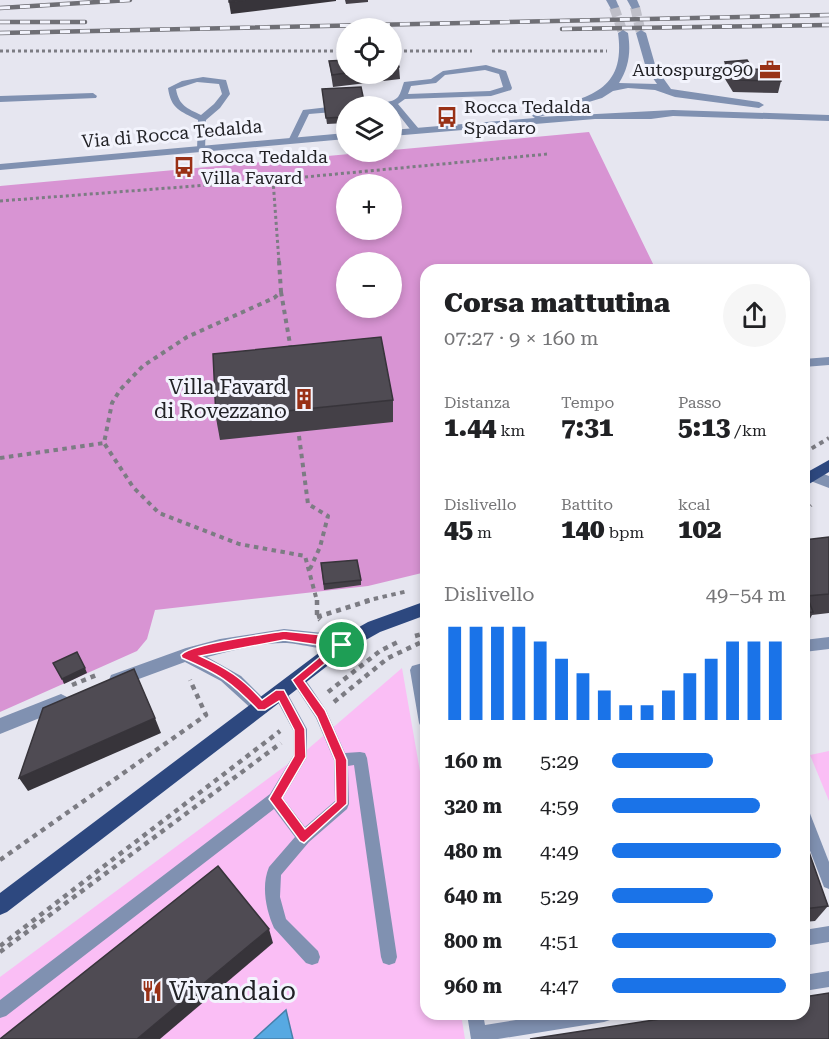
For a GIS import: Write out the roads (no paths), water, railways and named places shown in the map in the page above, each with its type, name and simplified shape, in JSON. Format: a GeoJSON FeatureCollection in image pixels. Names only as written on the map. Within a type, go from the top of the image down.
{"type":"FeatureCollection","features":[{"type":"Feature","properties":{"kind":"main road"},"geometry":{"type":"LineString","coordinates":[[810,478],[829,465]]}},
{"type":"Feature","properties":{"kind":"main road"},"geometry":{"type":"LineString","coordinates":[[0,905],[342,645],[374,627],[420,610]]}},
{"type":"Feature","properties":{"kind":"street"},"geometry":{"type":"LineString","coordinates":[[507,124],[598,96],[610,88],[622,69],[626,51],[623,33]]}},
{"type":"Feature","properties":{"kind":"street"},"geometry":{"type":"LineString","coordinates":[[641,33],[651,68],[681,104],[679,110],[673,113]]}},
{"type":"Feature","properties":{"kind":"street"},"geometry":{"type":"LineString","coordinates":[[610,88],[638,85],[730,103],[829,110]]}},
{"type":"Feature","properties":{"kind":"street"},"geometry":{"type":"LineString","coordinates":[[598,96],[602,108],[618,115]]}},
{"type":"Feature","properties":{"kind":"street"},"geometry":{"type":"LineString","coordinates":[[402,132],[618,115],[651,116],[673,113],[829,118]]}},
{"type":"Feature","properties":{"kind":"street","name":"Via di Rocca Tedalda"},"geometry":{"type":"LineString","coordinates":[[0,167],[336,137]]}},
{"type":"Feature","properties":{"kind":"street"},"geometry":{"type":"LineString","coordinates":[[810,479],[829,482]]}},
{"type":"Feature","properties":{"kind":"street"},"geometry":{"type":"LineString","coordinates":[[98,688],[186,655],[220,646],[284,636],[323,640],[342,645]]}},
{"type":"Feature","properties":{"kind":"street"},"geometry":{"type":"LineString","coordinates":[[186,655],[225,672],[242,685],[261,707]]}},
{"type":"Feature","properties":{"kind":"street"},"geometry":{"type":"LineString","coordinates":[[0,726],[76,696]]}},
{"type":"Feature","properties":{"kind":"lane"},"geometry":{"type":"LineString","coordinates":[[486,67],[503,73],[508,88],[491,93],[403,97],[407,84],[433,81],[443,73],[486,67]]}},
{"type":"Feature","properties":{"kind":"lane"},"geometry":{"type":"LineString","coordinates":[[201,150],[202,119],[217,106],[225,94],[223,82],[207,78],[187,80],[172,88],[174,100],[181,108],[202,119]]}},
{"type":"Feature","properties":{"kind":"lane"},"geometry":{"type":"LineString","coordinates":[[0,99],[93,96]]}},
{"type":"Feature","properties":{"kind":"lane"},"geometry":{"type":"LineString","coordinates":[[292,141],[306,112],[336,109]]}},
{"type":"Feature","properties":{"kind":"lane"},"geometry":{"type":"LineString","coordinates":[[402,115],[416,131]]}},
{"type":"Feature","properties":{"kind":"lane"},"geometry":{"type":"LineString","coordinates":[[810,363],[829,361]]}},
{"type":"Feature","properties":{"kind":"lane"},"geometry":{"type":"LineString","coordinates":[[810,646],[829,644]]}},
{"type":"Feature","properties":{"kind":"lane"},"geometry":{"type":"LineString","coordinates":[[420,669],[417,670],[420,688]]}},
{"type":"Feature","properties":{"kind":"lane"},"geometry":{"type":"LineString","coordinates":[[298,680],[317,709],[341,760],[342,804],[304,837],[274,872],[273,897],[279,923],[312,957]]}},
{"type":"Feature","properties":{"kind":"lane"},"geometry":{"type":"LineString","coordinates":[[0,1010],[275,799],[300,757],[297,724],[280,693]]}},
{"type":"Feature","properties":{"kind":"lane"},"geometry":{"type":"LineString","coordinates":[[341,760],[360,758],[389,957]]}},
{"type":"Feature","properties":{"kind":"lane"},"geometry":{"type":"LineString","coordinates":[[275,799],[304,837]]}},
{"type":"Feature","properties":{"kind":"lane"},"geometry":{"type":"LineString","coordinates":[[810,832],[829,882]]}},
{"type":"Feature","properties":{"kind":"lane"},"geometry":{"type":"LineString","coordinates":[[810,937],[829,934]]}},
{"type":"Feature","properties":{"kind":"lane"},"geometry":{"type":"LineString","coordinates":[[810,982],[829,979]]}},
{"type":"Feature","properties":{"kind":"lane"},"geometry":{"type":"LineString","coordinates":[[476,1020],[478,1036],[570,1020]]}},
{"type":"Feature","properties":{"kind":"water"},"geometry":{"type":"Polygon","coordinates":[[[286,1010],[293,1039],[254,1039],[286,1010]]]}},
{"type":"Feature","properties":{"kind":"tunnel"},"geometry":{"type":"LineString","coordinates":[[614,7],[623,33]]}},
{"type":"Feature","properties":{"kind":"tunnel"},"geometry":{"type":"LineString","coordinates":[[635,7],[641,33]]}},
{"type":"Feature","properties":{"kind":"railway"},"geometry":{"type":"LineString","coordinates":[[0,8],[130,0]]}},
{"type":"Feature","properties":{"kind":"railway"},"geometry":{"type":"LineString","coordinates":[[0,33],[829,15]]}},
{"type":"Feature","properties":{"kind":"railway"},"geometry":{"type":"LineString","coordinates":[[0,22],[85,22]]}},
{"type":"Feature","properties":{"kind":"railway"},"geometry":{"type":"LineString","coordinates":[[562,29],[829,25]]}},
{"type":"Feature","properties":{"kind":"place","name":"Autospurgo90"},"geometry":{"type":"Point","coordinates":[770,70]}},
{"type":"Feature","properties":{"kind":"place","name":"Rocca Tedalda Spadaro"},"geometry":{"type":"Point","coordinates":[447,117]}},
{"type":"Feature","properties":{"kind":"place","name":"Rocca Tedalda Villa Favard"},"geometry":{"type":"Point","coordinates":[184,167]}},
{"type":"Feature","properties":{"kind":"place","name":"Villa Favard di Rovezzano"},"geometry":{"type":"Point","coordinates":[304,399]}},
{"type":"Feature","properties":{"kind":"place","name":"Vivandaio"},"geometry":{"type":"Point","coordinates":[152,991]}}]}
